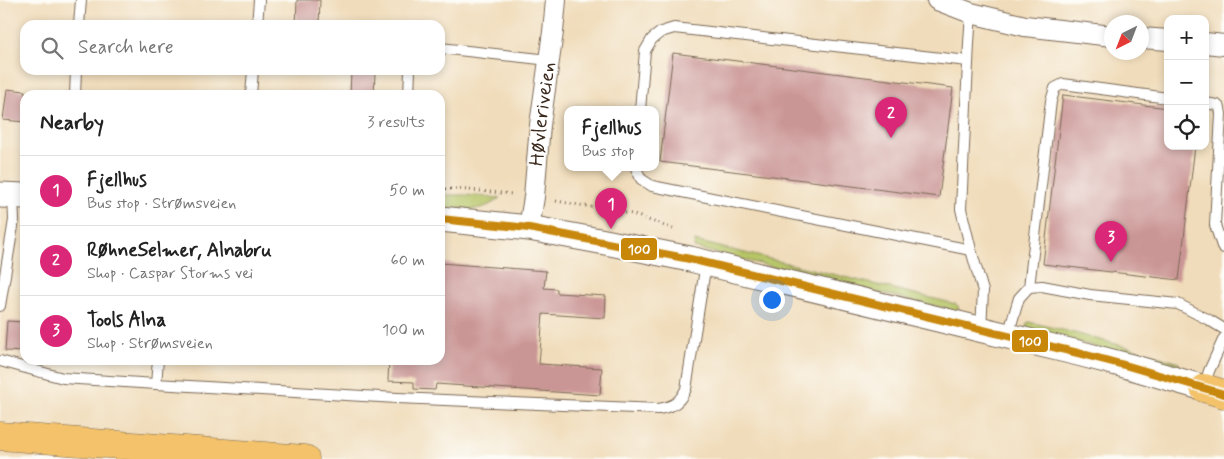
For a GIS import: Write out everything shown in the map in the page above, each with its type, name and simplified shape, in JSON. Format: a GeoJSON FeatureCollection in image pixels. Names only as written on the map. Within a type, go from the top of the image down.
{"type":"FeatureCollection","features":[{"type":"Feature","properties":{"kind":"highway"},"geometry":{"type":"LineString","coordinates":[[0,436],[305,459]]}},
{"type":"Feature","properties":{"kind":"street","name":"Høvleriveien"},"geometry":{"type":"LineString","coordinates":[[529,228],[556,0]]}},
{"type":"Feature","properties":{"kind":"street"},"geometry":{"type":"LineString","coordinates":[[938,0],[971,13],[1025,26],[1104,35]]}},
{"type":"Feature","properties":{"kind":"street"},"geometry":{"type":"LineString","coordinates":[[1149,39],[1164,40]]}},
{"type":"Feature","properties":{"kind":"street"},"geometry":{"type":"LineString","coordinates":[[1209,43],[1224,44]]}},
{"type":"Feature","properties":{"kind":"street"},"geometry":{"type":"LineString","coordinates":[[445,220],[529,228],[706,263],[1112,362],[1214,391]]}},
{"type":"Feature","properties":{"kind":"lane"},"geometry":{"type":"LineString","coordinates":[[79,20],[81,0]]}},
{"type":"Feature","properties":{"kind":"lane"},"geometry":{"type":"LineString","coordinates":[[257,20],[259,0]]}},
{"type":"Feature","properties":{"kind":"lane"},"geometry":{"type":"LineString","coordinates":[[971,13],[961,209],[970,250],[983,291],[981,330]]}},
{"type":"Feature","properties":{"kind":"lane"},"geometry":{"type":"LineString","coordinates":[[640,106],[645,51],[652,39],[661,32],[674,28],[968,61]]}},
{"type":"Feature","properties":{"kind":"lane"},"geometry":{"type":"LineString","coordinates":[[445,49],[549,60]]}},
{"type":"Feature","properties":{"kind":"lane"},"geometry":{"type":"LineString","coordinates":[[75,90],[76,75]]}},
{"type":"Feature","properties":{"kind":"lane"},"geometry":{"type":"LineString","coordinates":[[251,90],[253,75]]}},
{"type":"Feature","properties":{"kind":"lane"},"geometry":{"type":"LineString","coordinates":[[409,90],[410,75]]}},
{"type":"Feature","properties":{"kind":"lane"},"geometry":{"type":"LineString","coordinates":[[1007,336],[1020,298],[1029,287],[1051,101],[1055,88],[1063,84],[1164,97]]}},
{"type":"Feature","properties":{"kind":"lane"},"geometry":{"type":"LineString","coordinates":[[1209,104],[1220,108],[1222,114],[1215,225],[1224,248]]}},
{"type":"Feature","properties":{"kind":"lane"},"geometry":{"type":"LineString","coordinates":[[637,171],[641,179],[652,186],[970,250]]}},
{"type":"Feature","properties":{"kind":"lane"},"geometry":{"type":"LineString","coordinates":[[0,306],[14,220],[13,196]]}},
{"type":"Feature","properties":{"kind":"lane"},"geometry":{"type":"LineString","coordinates":[[0,361],[63,378],[416,398],[658,409],[675,404],[682,397],[686,389],[706,263]]}},
{"type":"Feature","properties":{"kind":"lane"},"geometry":{"type":"LineString","coordinates":[[1029,287],[1042,286],[1090,295],[1178,304],[1224,329]]}},
{"type":"Feature","properties":{"kind":"lane"},"geometry":{"type":"LineString","coordinates":[[1214,391],[1209,371],[1223,341]]}},
{"type":"Feature","properties":{"kind":"lane"},"geometry":{"type":"LineString","coordinates":[[156,384],[158,365]]}},
{"type":"Feature","properties":{"kind":"green space"},"geometry":{"type":"Polygon","coordinates":[[[445,195],[500,198],[486,206],[464,209],[445,207],[445,195]]]}},
{"type":"Feature","properties":{"kind":"green space"},"geometry":{"type":"Polygon","coordinates":[[[695,241],[956,304],[959,312],[694,248],[695,241]]]}},
{"type":"Feature","properties":{"kind":"green space"},"geometry":{"type":"Polygon","coordinates":[[[1029,322],[1138,350],[1179,363],[1178,369],[1026,328],[1029,322]]]}},
{"type":"Feature","properties":{"kind":"building"},"geometry":{"type":"Polygon","coordinates":[[[297,0],[320,0],[319,20],[296,20],[297,0]]]}},
{"type":"Feature","properties":{"kind":"building"},"geometry":{"type":"Polygon","coordinates":[[[673,53],[953,88],[939,197],[660,162],[673,53]]]}},
{"type":"Feature","properties":{"kind":"building"},"geometry":{"type":"Polygon","coordinates":[[[351,75],[375,75],[374,90],[350,90],[351,75]]]}},
{"type":"Feature","properties":{"kind":"building"},"geometry":{"type":"Polygon","coordinates":[[[7,89],[20,90],[20,122],[3,120],[7,89]]]}},
{"type":"Feature","properties":{"kind":"building"},"geometry":{"type":"Polygon","coordinates":[[[1063,95],[1164,108],[1164,150],[1195,150],[1179,280],[1043,264],[1063,95]]]}},
{"type":"Feature","properties":{"kind":"building"},"geometry":{"type":"Polygon","coordinates":[[[445,263],[546,271],[544,288],[557,289],[557,293],[606,296],[605,318],[543,314],[539,364],[602,368],[600,395],[436,384],[435,390],[414,389],[414,382],[388,381],[389,365],[445,365],[445,263]]]}},
{"type":"Feature","properties":{"kind":"building"},"geometry":{"type":"Polygon","coordinates":[[[7,321],[20,322],[20,352],[5,351],[7,321]]]}},
{"type":"Feature","properties":{"kind":"transit line","name":"100"},"geometry":{"type":"LineString","coordinates":[[445,220],[529,228],[690,259],[1078,353],[1224,394]]}},
{"type":"Feature","properties":{"kind":"place","name":"RøhneSelmer, Alnabru"},"geometry":{"type":"Point","coordinates":[891,138]}},
{"type":"Feature","properties":{"kind":"place","name":"Fjellhus"},"geometry":{"type":"Point","coordinates":[611,229]}},
{"type":"Feature","properties":{"kind":"place","name":"Tools Alna"},"geometry":{"type":"Point","coordinates":[1111,262]}}]}
